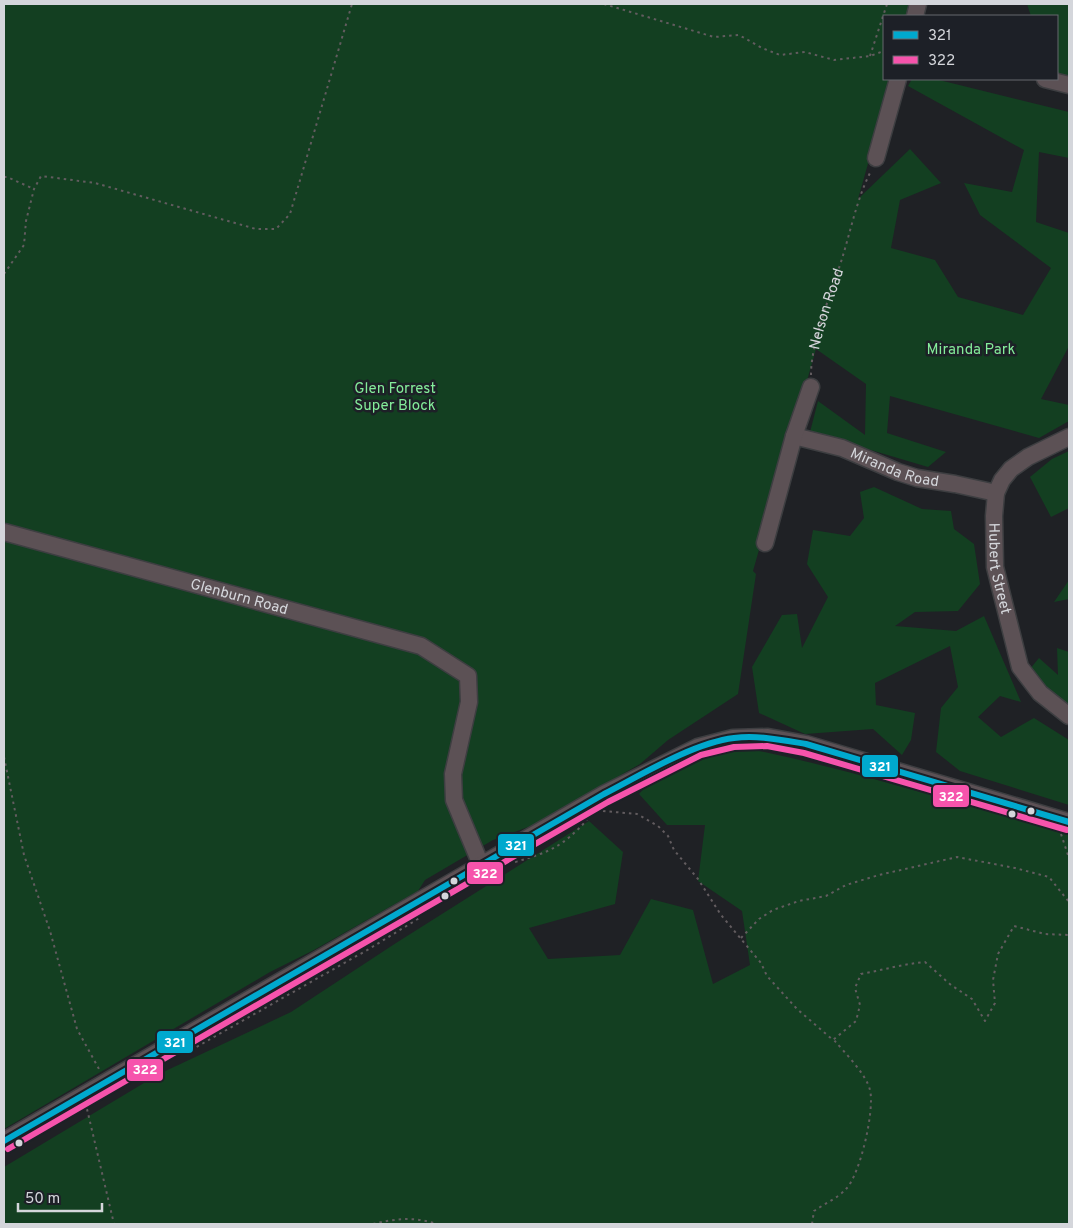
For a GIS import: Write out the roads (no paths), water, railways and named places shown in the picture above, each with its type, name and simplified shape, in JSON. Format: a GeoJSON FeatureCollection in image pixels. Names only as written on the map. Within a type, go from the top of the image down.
{"type":"FeatureCollection","features":[{"type":"Feature","properties":{"kind":"street"},"geometry":{"type":"LineString","coordinates":[[876,158],[898,80]]}},
{"type":"Feature","properties":{"kind":"street"},"geometry":{"type":"LineString","coordinates":[[1049,80],[1069,85]]}},
{"type":"Feature","properties":{"kind":"street"},"geometry":{"type":"LineString","coordinates":[[765,543],[794,436],[812,387]]}},
{"type":"Feature","properties":{"kind":"street","name":"Miranda Road"},"geometry":{"type":"LineString","coordinates":[[794,436],[842,448],[917,478],[996,493]]}},
{"type":"Feature","properties":{"kind":"street","name":"Hubert Street"},"geometry":{"type":"LineString","coordinates":[[1069,437],[1011,469],[1002,480],[996,493],[994,516],[995,568],[1020,667],[1040,694],[1069,716]]}},
{"type":"Feature","properties":{"kind":"street","name":"Glenburn Road"},"geometry":{"type":"LineString","coordinates":[[4,532],[421,646],[468,676],[469,702],[453,774],[454,800],[482,865]]}},
{"type":"Feature","properties":{"kind":"street"},"geometry":{"type":"LineString","coordinates":[[4,1141],[604,794],[698,747],[734,738],[768,737],[806,744],[1066,821]]}},
{"type":"Feature","properties":{"kind":"park label","name":"Miranda Park"},"geometry":{"type":"Point","coordinates":[971,349]}},
{"type":"Feature","properties":{"kind":"park label","name":"Glen Forrest Super Block"},"geometry":{"type":"Point","coordinates":[395,396]}}]}
